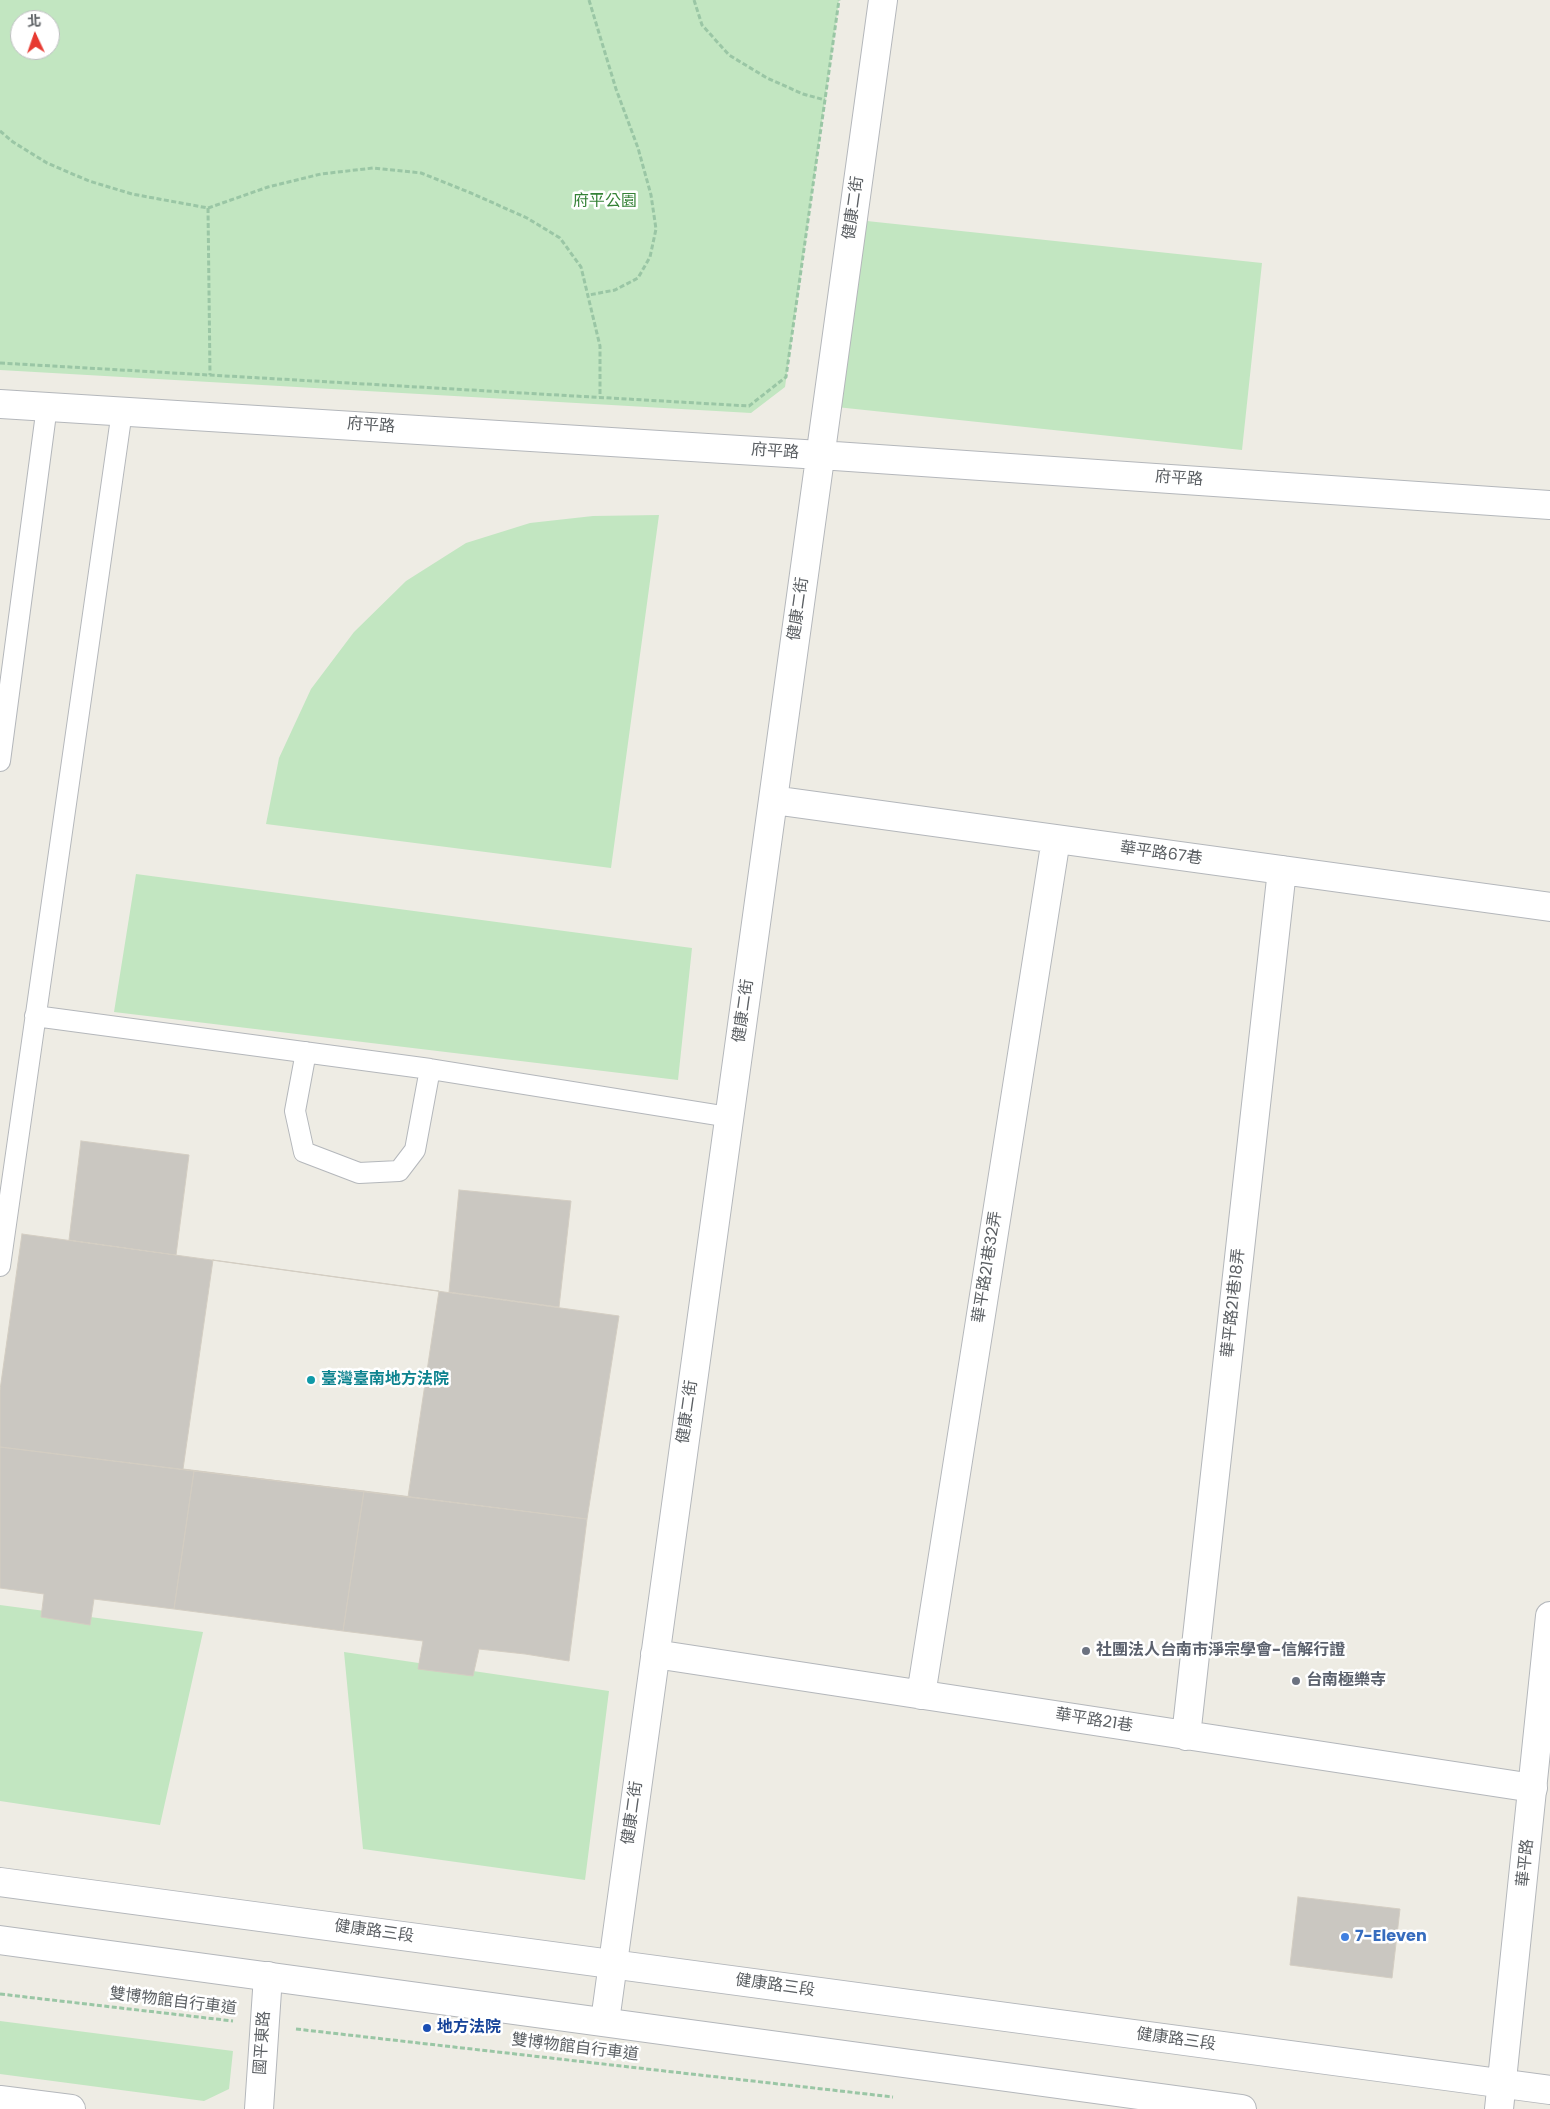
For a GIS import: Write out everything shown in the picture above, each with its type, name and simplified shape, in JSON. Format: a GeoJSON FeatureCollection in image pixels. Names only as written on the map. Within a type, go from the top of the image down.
{"type":"FeatureCollection","features":[{"type":"Feature","properties":{"kind":"street","name":"健康二街"},"geometry":{"type":"LineString","coordinates":[[605,2021],[883,0]]}},
{"type":"Feature","properties":{"kind":"street","name":"府平路"},"geometry":{"type":"LineString","coordinates":[[0,404],[820,455],[1550,505]]}},
{"type":"Feature","properties":{"kind":"street","name":"華平路67巷"},"geometry":{"type":"LineString","coordinates":[[773,800],[1550,907]]}},
{"type":"Feature","properties":{"kind":"street","name":"華平路21巷32弄"},"geometry":{"type":"LineString","coordinates":[[920,1695],[1056,839]]}},
{"type":"Feature","properties":{"kind":"street","name":"華平路21巷18弄"},"geometry":{"type":"LineString","coordinates":[[1186,1736],[1282,870]]}},
{"type":"Feature","properties":{"kind":"street","name":"華平路"},"geometry":{"type":"LineString","coordinates":[[1501,2096],[1550,1616]]}},
{"type":"Feature","properties":{"kind":"street","name":"華平路21巷"},"geometry":{"type":"LineString","coordinates":[[655,1654],[1533,1788]]}},
{"type":"Feature","properties":{"kind":"street","name":"健康路三段"},"geometry":{"type":"LineString","coordinates":[[0,1882],[613,1964],[1501,2096],[1550,2090]]}},
{"type":"Feature","properties":{"kind":"street"},"geometry":{"type":"LineString","coordinates":[[0,1940],[1242,2109]]}},
{"type":"Feature","properties":{"kind":"street","name":"國平東路"},"geometry":{"type":"LineString","coordinates":[[258,2109],[268,1976]]}},
{"type":"Feature","properties":{"kind":"street"},"geometry":{"type":"LineString","coordinates":[[0,2100],[71,2109]]}},
{"type":"Feature","properties":{"kind":"lane"},"geometry":{"type":"LineString","coordinates":[[0,761],[3,716],[47,406]]}},
{"type":"Feature","properties":{"kind":"lane"},"geometry":{"type":"LineString","coordinates":[[0,1266],[122,411]]}},
{"type":"Feature","properties":{"kind":"lane"},"geometry":{"type":"LineString","coordinates":[[36,1016],[430,1068],[729,1117]]}},
{"type":"Feature","properties":{"kind":"lane"},"geometry":{"type":"LineString","coordinates":[[306,1052],[295,1111],[304,1152],[359,1173],[399,1171],[415,1150],[430,1068]]}},
{"type":"Feature","properties":{"kind":"path"},"geometry":{"type":"LineString","coordinates":[[589,0],[616,89],[638,148],[650,195],[656,229],[650,257],[638,278],[615,290],[589,295]]}},
{"type":"Feature","properties":{"kind":"path"},"geometry":{"type":"LineString","coordinates":[[694,0],[702,25],[729,55],[767,78],[825,100]]}},
{"type":"Feature","properties":{"kind":"path"},"geometry":{"type":"LineString","coordinates":[[0,362],[749,406],[786,377],[839,0]]}},
{"type":"Feature","properties":{"kind":"path"},"geometry":{"type":"LineString","coordinates":[[0,131],[13,142],[47,163],[89,181],[132,194],[208,208],[268,187],[321,174],[373,168],[421,173],[527,218],[560,238],[581,268],[600,346],[600,397]]}},
{"type":"Feature","properties":{"kind":"path"},"geometry":{"type":"LineString","coordinates":[[208,208],[210,375]]}},
{"type":"Feature","properties":{"kind":"path","name":"雙博物館自行車道"},"geometry":{"type":"LineString","coordinates":[[0,1994],[900,2098]]}},
{"type":"Feature","properties":{"kind":"green space","name":"府平公園"},"geometry":{"type":"Polygon","coordinates":[[[0,0],[839,0],[785,387],[751,413],[0,370],[0,0]]]}},
{"type":"Feature","properties":{"kind":"green space"},"geometry":{"type":"Polygon","coordinates":[[[848,219],[1262,263],[1242,450],[827,406],[848,219]]]}},
{"type":"Feature","properties":{"kind":"green space"},"geometry":{"type":"Polygon","coordinates":[[[659,515],[611,868],[266,824],[279,758],[311,689],[354,632],[406,581],[466,543],[530,523],[593,516],[659,515]]]}},
{"type":"Feature","properties":{"kind":"green space"},"geometry":{"type":"Polygon","coordinates":[[[136,874],[692,948],[678,1080],[114,1012],[136,874]]]}},
{"type":"Feature","properties":{"kind":"green space"},"geometry":{"type":"Polygon","coordinates":[[[0,1605],[203,1632],[160,1825],[0,1801],[0,1605]]]}},
{"type":"Feature","properties":{"kind":"green space"},"geometry":{"type":"Polygon","coordinates":[[[344,1652],[609,1691],[585,1880],[363,1849],[344,1652]]]}},
{"type":"Feature","properties":{"kind":"green space"},"geometry":{"type":"Polygon","coordinates":[[[0,2021],[233,2051],[229,2089],[204,2101],[0,2074],[0,2021]]]}},
{"type":"Feature","properties":{"kind":"building"},"geometry":{"type":"Polygon","coordinates":[[[81,1141],[189,1155],[176,1255],[69,1240],[81,1141]]]}},
{"type":"Feature","properties":{"kind":"building"},"geometry":{"type":"Polygon","coordinates":[[[459,1190],[571,1201],[559,1307],[449,1292],[459,1190]]]}},
{"type":"Feature","properties":{"kind":"building"},"geometry":{"type":"Polygon","coordinates":[[[22,1234],[619,1316],[587,1519],[0,1447],[0,1390],[22,1234]]]}},
{"type":"Feature","properties":{"kind":"building","name":"臺灣臺南地方法院"},"geometry":{"type":"Polygon","coordinates":[[[213,1260],[439,1291],[408,1497],[183,1469],[213,1260]]]}},
{"type":"Feature","properties":{"kind":"building"},"geometry":{"type":"Polygon","coordinates":[[[0,1447],[194,1471],[174,1609],[94,1599],[90,1625],[41,1617],[44,1594],[0,1588],[0,1447]]]}},
{"type":"Feature","properties":{"kind":"building"},"geometry":{"type":"Polygon","coordinates":[[[194,1471],[364,1491],[343,1631],[174,1609],[194,1471]]]}},
{"type":"Feature","properties":{"kind":"building"},"geometry":{"type":"Polygon","coordinates":[[[364,1491],[587,1519],[569,1661],[479,1649],[473,1676],[418,1669],[423,1641],[343,1631],[364,1491]]]}},
{"type":"Feature","properties":{"kind":"building","name":"7-Eleven"},"geometry":{"type":"Polygon","coordinates":[[[1298,1897],[1400,1909],[1392,1978],[1290,1965],[1298,1897]]]}},
{"type":"Feature","properties":{"kind":"place","name":"臺灣臺南地方法院"},"geometry":{"type":"Point","coordinates":[311,1380]}},
{"type":"Feature","properties":{"kind":"place","name":"社團法人台南市淨宗學會-信解行證"},"geometry":{"type":"Point","coordinates":[1086,1651]}},
{"type":"Feature","properties":{"kind":"place","name":"台南極樂寺"},"geometry":{"type":"Point","coordinates":[1296,1681]}},
{"type":"Feature","properties":{"kind":"place","name":"7-Eleven"},"geometry":{"type":"Point","coordinates":[1345,1937]}},
{"type":"Feature","properties":{"kind":"place","name":"地方法院"},"geometry":{"type":"Point","coordinates":[427,2028]}}]}
